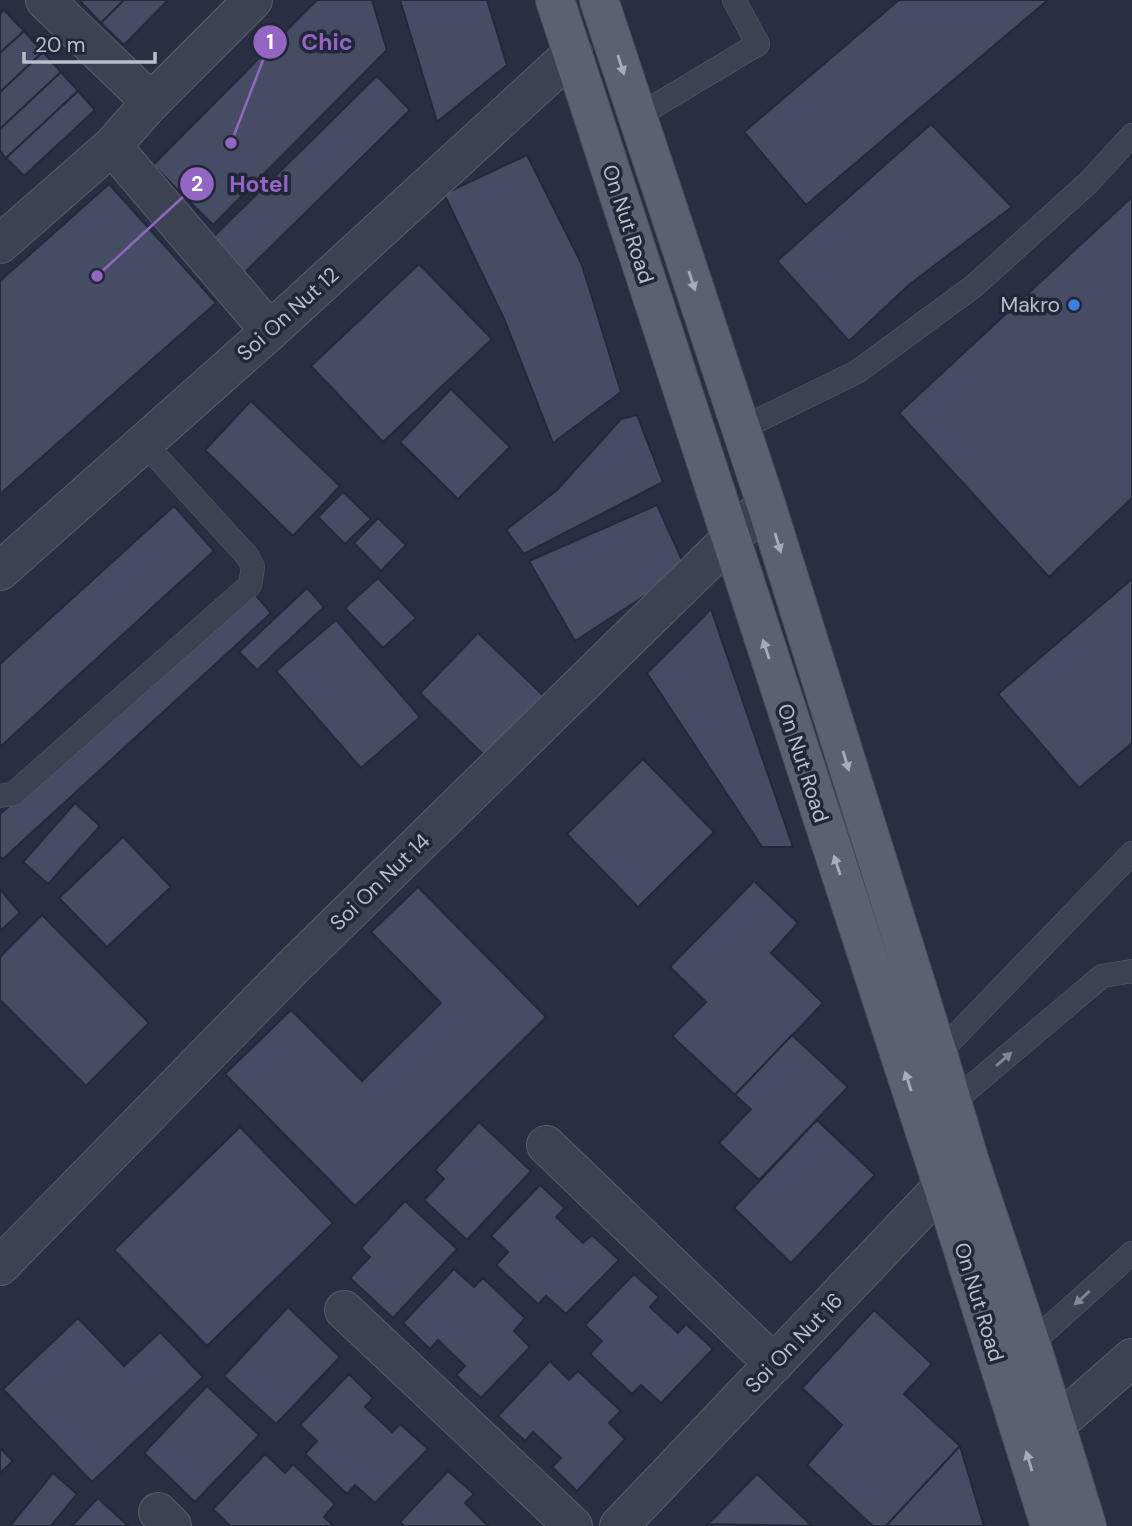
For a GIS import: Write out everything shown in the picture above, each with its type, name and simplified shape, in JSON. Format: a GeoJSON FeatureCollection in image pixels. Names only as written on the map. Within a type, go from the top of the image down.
{"type":"FeatureCollection","features":[{"type":"Feature","properties":{"kind":"main road","name":"On Nut Road"},"geometry":{"type":"LineString","coordinates":[[555,0],[943,1187],[1050,1526]]}},
{"type":"Feature","properties":{"kind":"main road","name":"On Nut Road"},"geometry":{"type":"LineString","coordinates":[[603,12],[766,504],[969,1159],[1057,1424],[1087,1526]]}},
{"type":"Feature","properties":{"kind":"main road"},"geometry":{"type":"LineString","coordinates":[[573,53],[603,12]]}},
{"type":"Feature","properties":{"kind":"street"},"geometry":{"type":"LineString","coordinates":[[45,0],[151,102]]}},
{"type":"Feature","properties":{"kind":"street"},"geometry":{"type":"LineString","coordinates":[[0,244],[111,146],[248,2]]}},
{"type":"Feature","properties":{"kind":"street","name":"Soi On Nut 12"},"geometry":{"type":"LineString","coordinates":[[0,571],[271,331],[573,53]]}},
{"type":"Feature","properties":{"kind":"street"},"geometry":{"type":"LineString","coordinates":[[111,146],[271,331]]}},
{"type":"Feature","properties":{"kind":"street","name":"Soi On Nut 14"},"geometry":{"type":"LineString","coordinates":[[0,1266],[292,968],[766,504]]}},
{"type":"Feature","properties":{"kind":"street"},"geometry":{"type":"LineString","coordinates":[[546,1145],[774,1364]]}},
{"type":"Feature","properties":{"kind":"street","name":"Soi On Nut 16"},"geometry":{"type":"LineString","coordinates":[[619,1526],[969,1159]]}},
{"type":"Feature","properties":{"kind":"street"},"geometry":{"type":"LineString","coordinates":[[344,1310],[573,1526]]}},
{"type":"Feature","properties":{"kind":"street"},"geometry":{"type":"LineString","coordinates":[[1057,1424],[1132,1359]]}},
{"type":"Feature","properties":{"kind":"lane"},"geometry":{"type":"LineString","coordinates":[[638,116],[758,44],[734,0]]}},
{"type":"Feature","properties":{"kind":"lane"},"geometry":{"type":"LineString","coordinates":[[740,429],[857,372],[964,294],[1089,182],[1132,135]]}},
{"type":"Feature","properties":{"kind":"lane"},"geometry":{"type":"LineString","coordinates":[[0,796],[13,794],[250,585],[253,567],[248,557],[144,443]]}},
{"type":"Feature","properties":{"kind":"lane"},"geometry":{"type":"LineString","coordinates":[[938,1054],[1132,853]]}},
{"type":"Feature","properties":{"kind":"lane"},"geometry":{"type":"LineString","coordinates":[[922,1124],[953,1103],[1102,976],[1132,971]]}},
{"type":"Feature","properties":{"kind":"lane"},"geometry":{"type":"LineString","coordinates":[[1001,1370],[1132,1253]]}},
{"type":"Feature","properties":{"kind":"building"},"geometry":{"type":"Polygon","coordinates":[[[79,0],[124,0],[101,23],[79,0]]]}},
{"type":"Feature","properties":{"kind":"building"},"geometry":{"type":"Polygon","coordinates":[[[124,0],[168,0],[124,45],[101,23],[124,0]]]}},
{"type":"Feature","properties":{"kind":"building"},"geometry":{"type":"Polygon","coordinates":[[[317,0],[372,0],[387,50],[213,225],[153,165],[317,0]]]}},
{"type":"Feature","properties":{"kind":"building"},"geometry":{"type":"Polygon","coordinates":[[[400,0],[487,0],[507,65],[437,122],[400,0]]]}},
{"type":"Feature","properties":{"kind":"building"},"geometry":{"type":"Polygon","coordinates":[[[899,0],[1048,0],[806,205],[744,132],[899,0]]]}},
{"type":"Feature","properties":{"kind":"building"},"geometry":{"type":"Polygon","coordinates":[[[4,10],[24,31],[0,53],[0,14],[4,10]]]}},
{"type":"Feature","properties":{"kind":"building"},"geometry":{"type":"Polygon","coordinates":[[[24,31],[43,52],[0,92],[0,53],[24,31]]]}},
{"type":"Feature","properties":{"kind":"building"},"geometry":{"type":"Polygon","coordinates":[[[43,52],[61,72],[0,129],[0,92],[43,52]]]}},
{"type":"Feature","properties":{"kind":"building"},"geometry":{"type":"Polygon","coordinates":[[[61,72],[78,91],[6,158],[0,151],[0,129],[61,72]]]}},
{"type":"Feature","properties":{"kind":"building"},"geometry":{"type":"Polygon","coordinates":[[[377,76],[410,110],[240,277],[207,243],[377,76]]]}},
{"type":"Feature","properties":{"kind":"building"},"geometry":{"type":"Polygon","coordinates":[[[78,91],[95,110],[24,176],[6,158],[78,91]]]}},
{"type":"Feature","properties":{"kind":"building"},"geometry":{"type":"Polygon","coordinates":[[[931,124],[1012,207],[910,284],[849,341],[777,261],[931,124]]]}},
{"type":"Feature","properties":{"kind":"building"},"geometry":{"type":"Polygon","coordinates":[[[527,155],[582,265],[621,392],[553,443],[505,321],[444,194],[527,155]]]}},
{"type":"Feature","properties":{"kind":"building"},"geometry":{"type":"Polygon","coordinates":[[[109,184],[216,303],[0,494],[0,281],[109,184]]]}},
{"type":"Feature","properties":{"kind":"building","name":"Makro"},"geometry":{"type":"Polygon","coordinates":[[[1132,197],[1132,498],[1049,577],[899,413],[1132,197]]]}},
{"type":"Feature","properties":{"kind":"building"},"geometry":{"type":"Polygon","coordinates":[[[419,264],[492,339],[383,442],[311,366],[419,264]]]}},
{"type":"Feature","properties":{"kind":"building"},"geometry":{"type":"Polygon","coordinates":[[[451,389],[510,447],[458,499],[400,442],[451,389]]]}},
{"type":"Feature","properties":{"kind":"building"},"geometry":{"type":"Polygon","coordinates":[[[251,401],[340,486],[293,536],[205,450],[251,401]]]}},
{"type":"Feature","properties":{"kind":"building"},"geometry":{"type":"Polygon","coordinates":[[[637,415],[663,482],[524,554],[506,530],[557,490],[621,419],[637,415]]]}},
{"type":"Feature","properties":{"kind":"building"},"geometry":{"type":"Polygon","coordinates":[[[343,492],[371,519],[345,544],[318,517],[343,492]]]}},
{"type":"Feature","properties":{"kind":"building"},"geometry":{"type":"Polygon","coordinates":[[[657,505],[686,569],[575,641],[529,561],[657,505]]]}},
{"type":"Feature","properties":{"kind":"building"},"geometry":{"type":"Polygon","coordinates":[[[174,506],[214,551],[0,747],[0,664],[174,506]]]}},
{"type":"Feature","properties":{"kind":"building"},"geometry":{"type":"Polygon","coordinates":[[[378,518],[406,545],[381,571],[354,543],[378,518]]]}},
{"type":"Feature","properties":{"kind":"building"},"geometry":{"type":"Polygon","coordinates":[[[378,578],[416,618],[383,648],[345,608],[378,578]]]}},
{"type":"Feature","properties":{"kind":"building"},"geometry":{"type":"Polygon","coordinates":[[[1132,579],[1132,743],[1079,788],[998,694],[1132,579]]]}},
{"type":"Feature","properties":{"kind":"building"},"geometry":{"type":"Polygon","coordinates":[[[307,588],[324,607],[257,670],[239,652],[307,588]]]}},
{"type":"Feature","properties":{"kind":"building"},"geometry":{"type":"Polygon","coordinates":[[[252,591],[271,613],[3,859],[0,856],[0,814],[252,591]]]}},
{"type":"Feature","properties":{"kind":"building"},"geometry":{"type":"Polygon","coordinates":[[[711,609],[793,847],[762,847],[647,673],[711,609]]]}},
{"type":"Feature","properties":{"kind":"building"},"geometry":{"type":"Polygon","coordinates":[[[336,620],[420,717],[361,768],[276,671],[336,620]]]}},
{"type":"Feature","properties":{"kind":"building"},"geometry":{"type":"Polygon","coordinates":[[[478,633],[548,700],[489,760],[420,693],[478,633]]]}},
{"type":"Feature","properties":{"kind":"building"},"geometry":{"type":"Polygon","coordinates":[[[643,759],[714,832],[638,907],[567,834],[643,759]]]}},
{"type":"Feature","properties":{"kind":"building"},"geometry":{"type":"Polygon","coordinates":[[[75,803],[100,826],[48,884],[23,862],[75,803]]]}},
{"type":"Feature","properties":{"kind":"building"},"geometry":{"type":"Polygon","coordinates":[[[123,837],[171,887],[107,947],[59,898],[123,837]]]}},
{"type":"Feature","properties":{"kind":"building"},"geometry":{"type":"Polygon","coordinates":[[[754,881],[798,923],[771,953],[823,1003],[735,1095],[672,1036],[706,1002],[670,967],[754,881]]]}},
{"type":"Feature","properties":{"kind":"building"},"geometry":{"type":"Polygon","coordinates":[[[418,887],[546,1017],[355,1206],[225,1074],[291,1010],[362,1081],[441,1003],[371,932],[418,887]]]}},
{"type":"Feature","properties":{"kind":"building"},"geometry":{"type":"Polygon","coordinates":[[[0,889],[20,913],[0,931],[0,889]]]}},
{"type":"Feature","properties":{"kind":"building"},"geometry":{"type":"Polygon","coordinates":[[[42,915],[149,1023],[86,1086],[0,1000],[0,957],[42,915]]]}},
{"type":"Feature","properties":{"kind":"building"},"geometry":{"type":"Polygon","coordinates":[[[792,1035],[848,1087],[759,1180],[719,1143],[751,1109],[735,1095],[792,1035]]]}},
{"type":"Feature","properties":{"kind":"building"},"geometry":{"type":"Polygon","coordinates":[[[817,1120],[875,1175],[791,1263],[734,1208],[817,1120]]]}},
{"type":"Feature","properties":{"kind":"building"},"geometry":{"type":"Polygon","coordinates":[[[479,1122],[531,1171],[467,1240],[424,1200],[444,1179],[435,1170],[479,1122]]]}},
{"type":"Feature","properties":{"kind":"building"},"geometry":{"type":"Polygon","coordinates":[[[240,1127],[333,1223],[207,1346],[114,1250],[240,1127]]]}},
{"type":"Feature","properties":{"kind":"building"},"geometry":{"type":"Polygon","coordinates":[[[540,1185],[565,1208],[556,1217],[583,1243],[592,1235],[619,1260],[566,1314],[546,1296],[538,1304],[496,1265],[508,1252],[491,1236],[540,1185]]]}},
{"type":"Feature","properties":{"kind":"building"},"geometry":{"type":"Polygon","coordinates":[[[405,1201],[457,1249],[393,1318],[350,1278],[370,1257],[361,1248],[405,1201]]]}},
{"type":"Feature","properties":{"kind":"building"},"geometry":{"type":"Polygon","coordinates":[[[454,1269],[474,1287],[483,1278],[525,1318],[514,1331],[530,1347],[481,1398],[456,1375],[465,1366],[438,1340],[430,1349],[403,1323],[454,1269]]]}},
{"type":"Feature","properties":{"kind":"building"},"geometry":{"type":"Polygon","coordinates":[[[634,1274],[659,1297],[650,1307],[678,1333],[686,1324],[713,1349],[661,1403],[641,1385],[632,1394],[590,1354],[602,1341],[585,1325],[634,1274]]]}},
{"type":"Feature","properties":{"kind":"building"},"geometry":{"type":"Polygon","coordinates":[[[288,1307],[340,1357],[276,1424],[224,1376],[288,1307]]]}},
{"type":"Feature","properties":{"kind":"building"},"geometry":{"type":"Polygon","coordinates":[[[874,1310],[932,1364],[904,1394],[960,1446],[886,1526],[873,1526],[807,1465],[842,1425],[802,1388],[874,1310]]]}},
{"type":"Feature","properties":{"kind":"building"},"geometry":{"type":"Polygon","coordinates":[[[78,1318],[124,1366],[160,1332],[203,1377],[92,1482],[3,1389],[78,1318]]]}},
{"type":"Feature","properties":{"kind":"building"},"geometry":{"type":"Polygon","coordinates":[[[550,1361],[569,1380],[578,1371],[621,1411],[609,1423],[625,1439],[577,1491],[552,1467],[561,1458],[533,1432],[525,1441],[498,1416],[550,1361]]]}},
{"type":"Feature","properties":{"kind":"building"},"geometry":{"type":"Polygon","coordinates":[[[349,1374],[373,1398],[365,1407],[392,1432],[400,1424],[428,1449],[375,1503],[355,1485],[347,1494],[305,1454],[317,1441],[300,1425],[349,1374]]]}},
{"type":"Feature","properties":{"kind":"building"},"geometry":{"type":"Polygon","coordinates":[[[207,1386],[259,1435],[195,1502],[144,1453],[207,1386]]]}},
{"type":"Feature","properties":{"kind":"building"},"geometry":{"type":"Polygon","coordinates":[[[960,1446],[984,1526],[886,1526],[960,1446]]]}},
{"type":"Feature","properties":{"kind":"building"},"geometry":{"type":"Polygon","coordinates":[[[0,1448],[13,1461],[0,1473],[0,1448]]]}},
{"type":"Feature","properties":{"kind":"building"},"geometry":{"type":"Polygon","coordinates":[[[265,1454],[285,1473],[293,1464],[335,1504],[324,1517],[334,1526],[230,1526],[213,1509],[265,1454]]]}},
{"type":"Feature","properties":{"kind":"building"},"geometry":{"type":"Polygon","coordinates":[[[448,1471],[474,1494],[465,1503],[488,1526],[404,1526],[400,1522],[448,1471]]]}},
{"type":"Feature","properties":{"kind":"building"},"geometry":{"type":"Polygon","coordinates":[[[53,1473],[77,1494],[51,1526],[10,1526],[53,1473]]]}},
{"type":"Feature","properties":{"kind":"building"},"geometry":{"type":"Polygon","coordinates":[[[757,1474],[812,1526],[708,1524],[757,1474]]]}},
{"type":"Feature","properties":{"kind":"building"},"geometry":{"type":"Polygon","coordinates":[[[98,1498],[128,1526],[72,1526],[98,1498]]]}},
{"type":"Feature","properties":{"kind":"place","name":"Chic"},"geometry":{"type":"Point","coordinates":[231,143]}},
{"type":"Feature","properties":{"kind":"place","name":"Hotel"},"geometry":{"type":"Point","coordinates":[97,276]}},
{"type":"Feature","properties":{"kind":"place","name":"Makro"},"geometry":{"type":"Point","coordinates":[1074,305]}}]}
